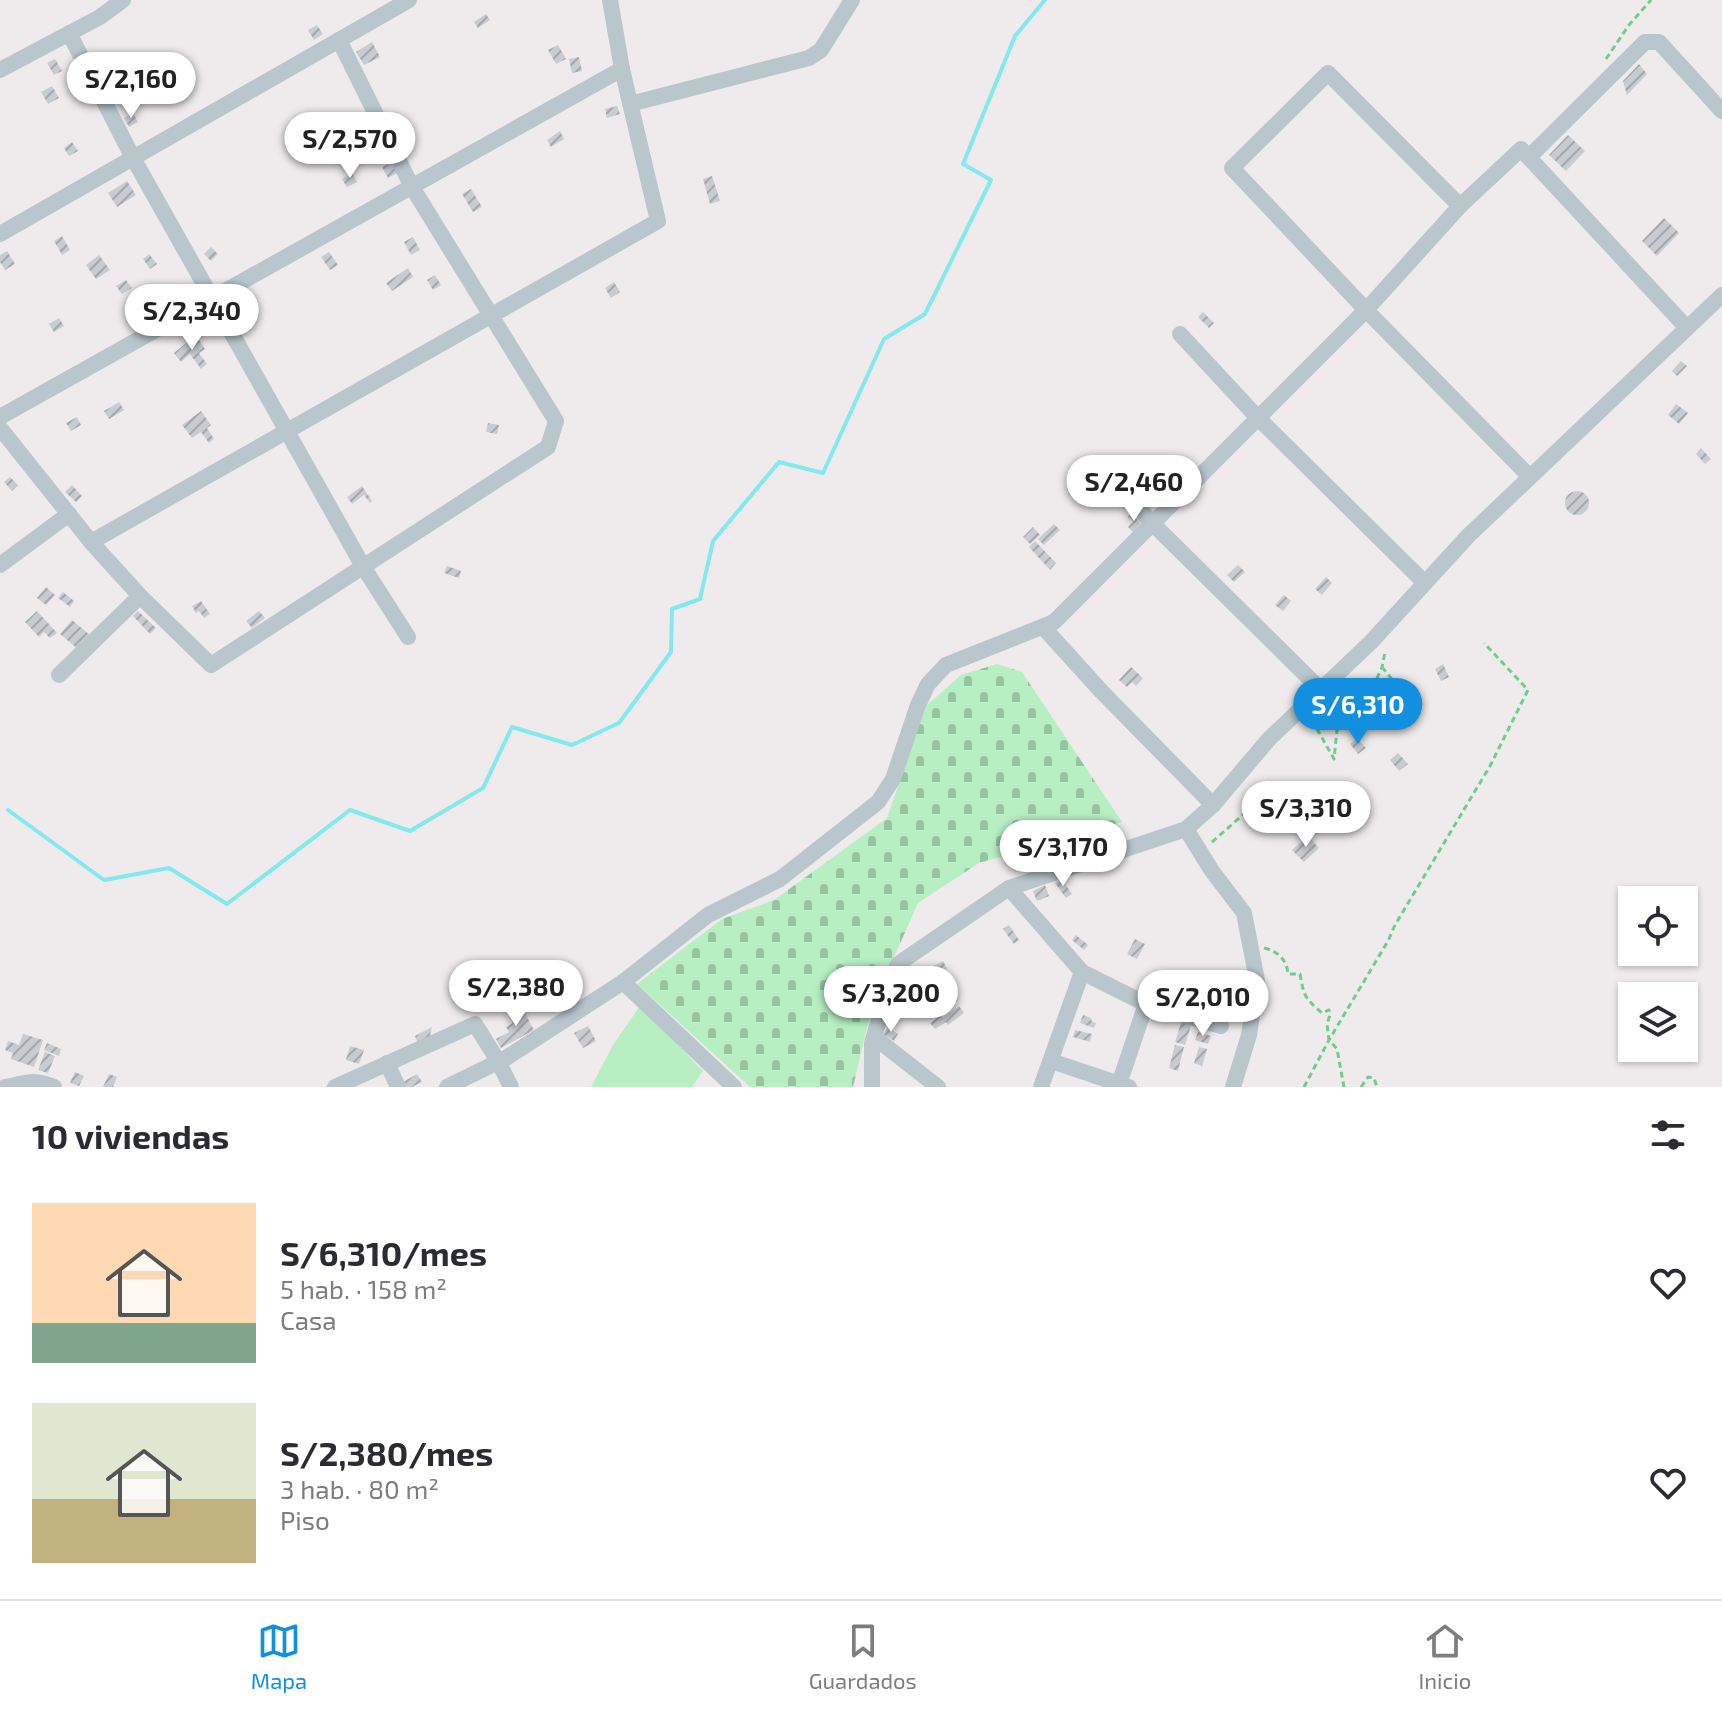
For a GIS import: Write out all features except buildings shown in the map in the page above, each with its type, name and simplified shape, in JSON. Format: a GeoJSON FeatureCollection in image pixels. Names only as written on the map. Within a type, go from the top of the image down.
{"type":"FeatureCollection","features":[{"type":"Feature","properties":{"kind":"street"},"geometry":{"type":"LineString","coordinates":[[0,70],[100,17],[123,0]]}},
{"type":"Feature","properties":{"kind":"street"},"geometry":{"type":"LineString","coordinates":[[0,234],[409,0]]}},
{"type":"Feature","properties":{"kind":"street"},"geometry":{"type":"LineString","coordinates":[[91,542],[658,221],[622,69],[610,0]]}},
{"type":"Feature","properties":{"kind":"street"},"geometry":{"type":"LineString","coordinates":[[630,104],[809,58],[821,50],[852,0]]}},
{"type":"Feature","properties":{"kind":"street"},"geometry":{"type":"LineString","coordinates":[[69,33],[133,158],[364,568],[408,637]]}},
{"type":"Feature","properties":{"kind":"street"},"geometry":{"type":"LineString","coordinates":[[0,428],[91,542],[140,596],[211,665],[548,447],[556,421],[412,187],[339,40]]}},
{"type":"Feature","properties":{"kind":"street"},"geometry":{"type":"LineString","coordinates":[[1529,157],[1645,42],[1659,42],[1722,111]]}},
{"type":"Feature","properties":{"kind":"street"},"geometry":{"type":"LineString","coordinates":[[0,417],[622,69]]}},
{"type":"Feature","properties":{"kind":"street"},"geometry":{"type":"LineString","coordinates":[[1460,206],[1328,73],[1232,168],[1530,477]]}},
{"type":"Feature","properties":{"kind":"street"},"geometry":{"type":"LineString","coordinates":[[447,1087],[506,1058],[623,982],[708,915],[780,879],[878,802],[893,779],[928,684],[946,665],[1054,622],[1366,310],[1460,206],[1521,149],[1687,328]]}},
{"type":"Feature","properties":{"kind":"street"},"geometry":{"type":"LineString","coordinates":[[872,1087],[874,1037],[898,964],[1009,888],[1186,829],[1213,805],[1269,739],[1371,642],[1468,536],[1722,295]]}},
{"type":"Feature","properties":{"kind":"street"},"geometry":{"type":"LineString","coordinates":[[1180,334],[1258,418],[1425,583]]}},
{"type":"Feature","properties":{"kind":"street"},"geometry":{"type":"LineString","coordinates":[[1113,479],[1153,524],[1321,690]]}},
{"type":"Feature","properties":{"kind":"street"},"geometry":{"type":"LineString","coordinates":[[0,565],[69,514]]}},
{"type":"Feature","properties":{"kind":"street"},"geometry":{"type":"LineString","coordinates":[[59,675],[140,596]]}},
{"type":"Feature","properties":{"kind":"street"},"geometry":{"type":"LineString","coordinates":[[1043,627],[1213,805]]}},
{"type":"Feature","properties":{"kind":"street"},"geometry":{"type":"LineString","coordinates":[[1186,829],[1244,913],[1249,936],[1257,980],[1249,1035],[1233,1087]]}},
{"type":"Feature","properties":{"kind":"street"},"geometry":{"type":"LineString","coordinates":[[1009,888],[1082,972],[1146,1004],[1221,1026]]}},
{"type":"Feature","properties":{"kind":"street"},"geometry":{"type":"LineString","coordinates":[[1041,1087],[1082,972]]}},
{"type":"Feature","properties":{"kind":"street"},"geometry":{"type":"LineString","coordinates":[[623,982],[734,1087]]}},
{"type":"Feature","properties":{"kind":"street"},"geometry":{"type":"LineString","coordinates":[[1051,1061],[1122,1086],[1146,1004]]}},
{"type":"Feature","properties":{"kind":"street"},"geometry":{"type":"LineString","coordinates":[[335,1087],[475,1024],[511,1087]]}},
{"type":"Feature","properties":{"kind":"street"},"geometry":{"type":"LineString","coordinates":[[874,1037],[938,1087]]}},
{"type":"Feature","properties":{"kind":"street"},"geometry":{"type":"LineString","coordinates":[[387,1063],[398,1087]]}},
{"type":"Feature","properties":{"kind":"street"},"geometry":{"type":"LineString","coordinates":[[5,1087],[28,1081],[39,1081],[54,1087]]}},
{"type":"Feature","properties":{"kind":"path"},"geometry":{"type":"LineString","coordinates":[[1304,1087],[1395,925],[1490,766],[1528,690],[1484,643]]}},
{"type":"Feature","properties":{"kind":"path"},"geometry":{"type":"LineString","coordinates":[[1304,706],[1334,759],[1337,730],[1367,701],[1382,667],[1384,652]]}},
{"type":"Feature","properties":{"kind":"path"},"geometry":{"type":"LineString","coordinates":[[1382,667],[1411,703]]}},
{"type":"Feature","properties":{"kind":"path"},"geometry":{"type":"LineString","coordinates":[[1200,852],[1245,813]]}},
{"type":"Feature","properties":{"kind":"path"},"geometry":{"type":"LineString","coordinates":[[1249,936],[1283,958],[1288,974],[1300,974],[1304,996],[1309,1002],[1322,1013],[1329,1010],[1329,1040],[1337,1049],[1344,1087]]}},
{"type":"Feature","properties":{"kind":"path"},"geometry":{"type":"LineString","coordinates":[[1361,1087],[1368,1077],[1374,1078],[1377,1087]]}},
{"type":"Feature","properties":{"kind":"green space"},"geometry":{"type":"Polygon","coordinates":[[[997,664],[1022,672],[1122,822],[979,863],[918,903],[872,1007],[853,1087],[750,1087],[637,984],[722,919],[774,900],[887,818],[926,706],[961,675],[997,664]]]}},
{"type":"Feature","properties":{"kind":"green space"},"geometry":{"type":"Polygon","coordinates":[[[640,1006],[703,1071],[692,1087],[591,1087],[613,1045],[640,1006]]]}},
{"type":"Feature","properties":{"kind":"waterway"},"geometry":{"type":"LineString","coordinates":[[8,810],[104,880],[169,868],[227,904],[350,810],[410,831],[483,788],[512,727],[572,745],[619,723],[671,652],[672,609],[700,599],[713,541],[779,462],[823,473],[884,339],[925,314],[991,180],[963,164],[1015,36],[1045,0]]}}]}
